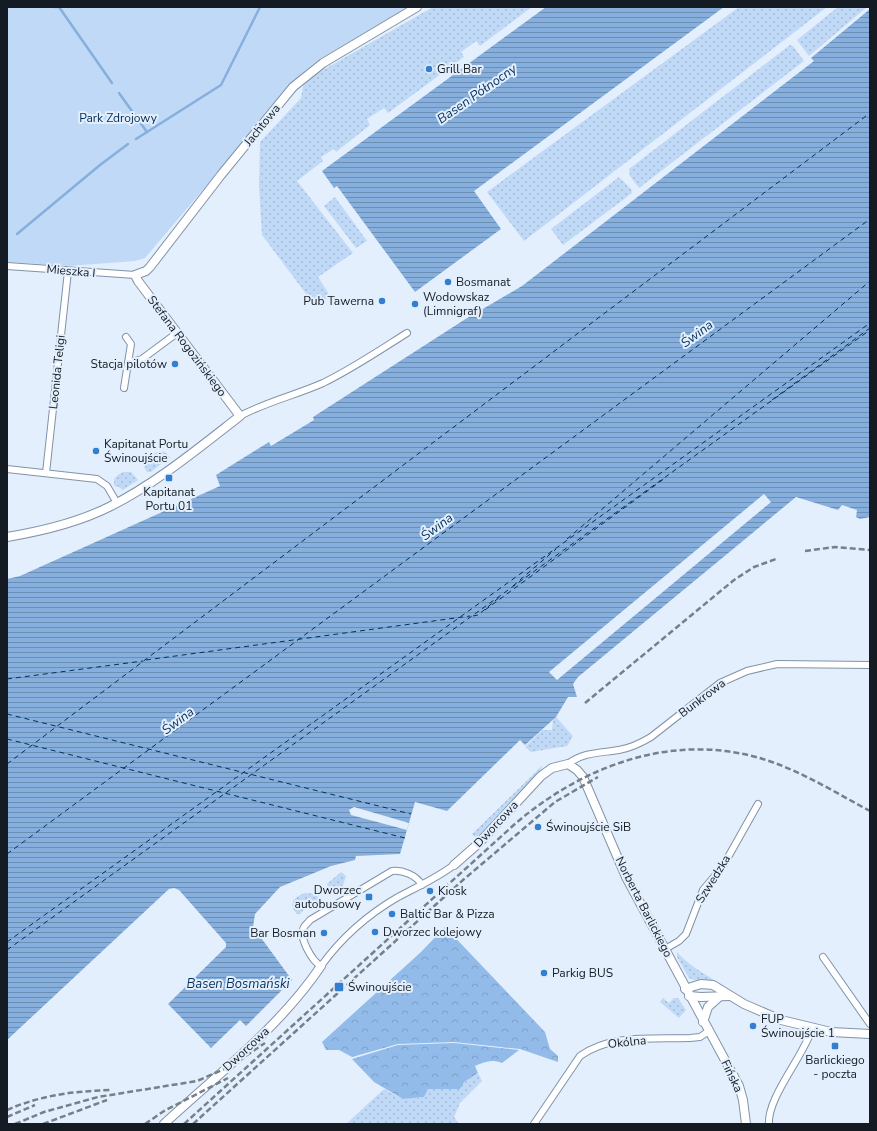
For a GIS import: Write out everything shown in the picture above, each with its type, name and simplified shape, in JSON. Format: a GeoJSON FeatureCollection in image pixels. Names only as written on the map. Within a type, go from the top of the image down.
{"type":"FeatureCollection","features":[{"type":"Feature","properties":{"kind":"street","name":"Jachtowa"},"geometry":{"type":"LineString","coordinates":[[136,275],[146,271],[150,267],[221,175],[293,86],[323,63],[417,7]]}},
{"type":"Feature","properties":{"kind":"street","name":"Mieszka I"},"geometry":{"type":"LineString","coordinates":[[7,266],[136,275]]}},
{"type":"Feature","properties":{"kind":"street","name":"Leonida Teligi"},"geometry":{"type":"LineString","coordinates":[[46,473],[68,271]]}},
{"type":"Feature","properties":{"kind":"street","name":"Stefana Rogozińskiego"},"geometry":{"type":"LineString","coordinates":[[136,275],[138,281],[240,416]]}},
{"type":"Feature","properties":{"kind":"street"},"geometry":{"type":"LineString","coordinates":[[7,537],[68,524],[116,503],[148,484],[240,416],[262,405],[322,383],[371,356],[407,332]]}},
{"type":"Feature","properties":{"kind":"street"},"geometry":{"type":"LineString","coordinates":[[128,364],[142,359],[177,333]]}},
{"type":"Feature","properties":{"kind":"street"},"geometry":{"type":"LineString","coordinates":[[124,388],[131,344],[126,337]]}},
{"type":"Feature","properties":{"kind":"street"},"geometry":{"type":"LineString","coordinates":[[7,469],[100,480],[107,486],[116,503]]}},
{"type":"Feature","properties":{"kind":"street","name":"Bunkrowa"},"geometry":{"type":"LineString","coordinates":[[568,764],[588,754],[620,750],[640,743],[651,737],[720,683],[748,671],[777,664],[870,665]]}},
{"type":"Feature","properties":{"kind":"street","name":"Dworcowa"},"geometry":{"type":"LineString","coordinates":[[164,1124],[281,1017],[336,946],[355,927],[387,904],[454,865],[479,843],[541,776],[552,768],[568,764]]}},
{"type":"Feature","properties":{"kind":"street","name":"Norberta Barlickiego"},"geometry":{"type":"LineString","coordinates":[[568,764],[577,770],[586,783],[626,877],[709,1031]]}},
{"type":"Feature","properties":{"kind":"street","name":"Szwedzka"},"geometry":{"type":"LineString","coordinates":[[665,949],[679,942],[686,934],[703,890],[723,866],[758,804]]}},
{"type":"Feature","properties":{"kind":"street"},"geometry":{"type":"LineString","coordinates":[[321,966],[311,957],[302,935],[304,927],[310,920],[392,871],[404,872],[419,880],[422,885]]}},
{"type":"Feature","properties":{"kind":"street"},"geometry":{"type":"LineString","coordinates":[[823,957],[870,1024]]}},
{"type":"Feature","properties":{"kind":"street"},"geometry":{"type":"LineString","coordinates":[[687,992],[701,984],[713,985],[729,996],[781,1020],[812,1029],[852,1034],[870,1034]]}},
{"type":"Feature","properties":{"kind":"street"},"geometry":{"type":"LineString","coordinates":[[687,992],[729,996]]}},
{"type":"Feature","properties":{"kind":"street"},"geometry":{"type":"LineString","coordinates":[[704,1022],[708,1007],[720,996]]}},
{"type":"Feature","properties":{"kind":"street"},"geometry":{"type":"LineString","coordinates":[[769,1124],[770,1109],[806,1046],[812,1029]]}},
{"type":"Feature","properties":{"kind":"street","name":"Okólna"},"geometry":{"type":"LineString","coordinates":[[534,1124],[580,1056],[589,1050],[614,1041],[700,1037],[709,1031]]}},
{"type":"Feature","properties":{"kind":"street","name":"Fińska"},"geometry":{"type":"LineString","coordinates":[[709,1031],[739,1086],[743,1100],[746,1124]]}},
{"type":"Feature","properties":{"kind":"green space","name":"Park Zdrojowy"},"geometry":{"type":"Polygon","coordinates":[[[7,7],[409,7],[318,60],[302,73],[145,258],[135,261],[69,266],[7,262],[7,7]]]}},
{"type":"Feature","properties":{"kind":"green space"},"geometry":{"type":"Polygon","coordinates":[[[433,7],[532,7],[480,46],[476,41],[461,52],[464,57],[388,113],[384,108],[367,119],[370,125],[336,152],[334,149],[321,157],[323,161],[297,181],[353,253],[318,277],[330,296],[316,307],[262,235],[259,185],[260,142],[301,98],[304,81],[433,7]]]}},
{"type":"Feature","properties":{"kind":"green space"},"geometry":{"type":"Polygon","coordinates":[[[739,7],[827,7],[524,241],[487,192],[739,7]]]}},
{"type":"Feature","properties":{"kind":"green space"},"geometry":{"type":"Polygon","coordinates":[[[838,7],[867,7],[809,56],[797,40],[838,7]]]}},
{"type":"Feature","properties":{"kind":"green space"},"geometry":{"type":"Polygon","coordinates":[[[790,45],[793,46],[804,61],[639,188],[630,176],[629,169],[790,45]]]}},
{"type":"Feature","properties":{"kind":"green space"},"geometry":{"type":"Polygon","coordinates":[[[619,177],[631,189],[632,193],[563,245],[551,229],[619,177]]]}},
{"type":"Feature","properties":{"kind":"green space"},"geometry":{"type":"Polygon","coordinates":[[[335,197],[367,241],[356,248],[324,206],[335,197]]]}},
{"type":"Feature","properties":{"kind":"green space"},"geometry":{"type":"Polygon","coordinates":[[[160,451],[165,452],[170,457],[151,472],[147,472],[144,467],[146,465],[144,458],[160,451]]]}},
{"type":"Feature","properties":{"kind":"green space"},"geometry":{"type":"Polygon","coordinates":[[[123,472],[131,472],[138,480],[123,490],[117,486],[115,487],[114,479],[123,472]]]}},
{"type":"Feature","properties":{"kind":"green space"},"geometry":{"type":"Polygon","coordinates":[[[556,717],[573,736],[567,746],[531,752],[525,747],[542,730],[552,730],[553,720],[556,717]]]}},
{"type":"Feature","properties":{"kind":"green space"},"geometry":{"type":"Polygon","coordinates":[[[542,766],[542,768],[477,839],[472,834],[542,766]]]}},
{"type":"Feature","properties":{"kind":"green space"},"geometry":{"type":"Polygon","coordinates":[[[341,872],[346,876],[341,891],[337,893],[329,890],[327,884],[341,872]]]}},
{"type":"Feature","properties":{"kind":"green space"},"geometry":{"type":"Polygon","coordinates":[[[306,893],[317,894],[319,900],[308,905],[300,914],[297,914],[293,906],[294,900],[306,893]]]}},
{"type":"Feature","properties":{"kind":"green space"},"geometry":{"type":"Polygon","coordinates":[[[445,927],[545,1032],[550,1049],[558,1056],[558,1062],[520,1049],[454,1042],[398,1044],[352,1057],[339,1050],[326,1050],[322,1042],[421,952],[445,927]]]}},
{"type":"Feature","properties":{"kind":"green space"},"geometry":{"type":"Polygon","coordinates":[[[677,952],[691,965],[720,984],[689,978],[677,957],[677,952]]]}},
{"type":"Feature","properties":{"kind":"green space"},"geometry":{"type":"Polygon","coordinates":[[[663,998],[669,1003],[674,998],[678,998],[686,1010],[679,1018],[660,1002],[663,998]]]}},
{"type":"Feature","properties":{"kind":"green space"},"geometry":{"type":"Polygon","coordinates":[[[454,1043],[519,1050],[502,1063],[491,1061],[475,1066],[478,1073],[464,1082],[460,1089],[428,1089],[424,1097],[403,1099],[374,1082],[352,1059],[398,1045],[454,1043]]]}},
{"type":"Feature","properties":{"kind":"green space"},"geometry":{"type":"Polygon","coordinates":[[[478,1073],[482,1081],[460,1103],[454,1117],[459,1124],[346,1124],[384,1089],[403,1099],[424,1097],[428,1089],[460,1089],[464,1082],[478,1073]]]}},
{"type":"Feature","properties":{"kind":"water","name":"Basen Północny"},"geometry":{"type":"Polygon","coordinates":[[[546,7],[724,7],[474,191],[501,229],[415,292],[337,186],[334,188],[322,171],[546,7]]]}},
{"type":"Feature","properties":{"kind":"water"},"geometry":{"type":"Polygon","coordinates":[[[870,9],[870,517],[860,519],[856,517],[857,510],[842,505],[838,510],[796,497],[578,677],[573,684],[577,697],[568,697],[556,717],[525,745],[520,740],[447,811],[415,802],[400,854],[356,856],[355,860],[331,866],[280,887],[255,914],[253,927],[292,980],[246,1026],[240,1020],[211,1048],[168,1004],[226,947],[226,943],[179,890],[174,888],[169,889],[7,1040],[7,579],[20,576],[220,486],[216,475],[269,442],[271,446],[314,420],[313,417],[464,320],[522,286],[814,61],[811,58],[870,9]]]}},
{"type":"Feature","properties":{"kind":"pier"},"geometry":{"type":"Polygon","coordinates":[[[764,494],[771,502],[557,680],[549,672],[764,494]]]}},
{"type":"Feature","properties":{"kind":"pier"},"geometry":{"type":"Polygon","coordinates":[[[354,807],[409,823],[407,830],[351,815],[349,810],[354,807]]]}},
{"type":"Feature","properties":{"kind":"waterway"},"geometry":{"type":"LineString","coordinates":[[54,7],[59,7],[112,83]]}},
{"type":"Feature","properties":{"kind":"waterway"},"geometry":{"type":"LineString","coordinates":[[136,139],[221,85],[260,7]]}},
{"type":"Feature","properties":{"kind":"waterway"},"geometry":{"type":"LineString","coordinates":[[119,93],[147,132]]}},
{"type":"Feature","properties":{"kind":"waterway"},"geometry":{"type":"LineString","coordinates":[[17,234],[100,165],[128,144]]}},
{"type":"Feature","properties":{"kind":"ferry route"},"geometry":{"type":"LineString","coordinates":[[7,764],[870,113]]}},
{"type":"Feature","properties":{"kind":"ferry route"},"geometry":{"type":"LineString","coordinates":[[7,854],[870,219]]}},
{"type":"Feature","properties":{"kind":"ferry route"},"geometry":{"type":"LineString","coordinates":[[567,539],[870,281]]}},
{"type":"Feature","properties":{"kind":"ferry route"},"geometry":{"type":"LineString","coordinates":[[7,942],[870,323]]}},
{"type":"Feature","properties":{"kind":"ferry route"},"geometry":{"type":"LineString","coordinates":[[772,400],[870,328]]}},
{"type":"Feature","properties":{"kind":"ferry route"},"geometry":{"type":"LineString","coordinates":[[7,950],[870,330]]}},
{"type":"Feature","properties":{"kind":"ferry route"},"geometry":{"type":"LineString","coordinates":[[485,610],[665,478]]}},
{"type":"Feature","properties":{"kind":"ferry route"},"geometry":{"type":"LineString","coordinates":[[513,586],[556,549]]}},
{"type":"Feature","properties":{"kind":"ferry route"},"geometry":{"type":"LineString","coordinates":[[473,616],[478,615],[501,596]]}},
{"type":"Feature","properties":{"kind":"ferry route"},"geometry":{"type":"LineString","coordinates":[[146,660],[470,616]]}},
{"type":"Feature","properties":{"kind":"ferry route"},"geometry":{"type":"LineString","coordinates":[[7,679],[143,661]]}},
{"type":"Feature","properties":{"kind":"ferry route"},"geometry":{"type":"LineString","coordinates":[[7,714],[411,814]]}},
{"type":"Feature","properties":{"kind":"ferry route"},"geometry":{"type":"LineString","coordinates":[[7,739],[405,838]]}},
{"type":"Feature","properties":{"kind":"railway"},"geometry":{"type":"LineString","coordinates":[[805,551],[835,547],[870,550]]}},
{"type":"Feature","properties":{"kind":"railway"},"geometry":{"type":"LineString","coordinates":[[585,703],[734,580],[754,567],[776,559]]}},
{"type":"Feature","properties":{"kind":"railway"},"geometry":{"type":"LineString","coordinates":[[184,1124],[516,823],[544,802],[574,783],[605,768],[637,758],[670,751],[704,749],[738,753],[772,762],[797,772],[870,811]]}},
{"type":"Feature","properties":{"kind":"railway"},"geometry":{"type":"LineString","coordinates":[[193,1124],[463,880],[555,802],[598,777]]}},
{"type":"Feature","properties":{"kind":"railway"},"geometry":{"type":"LineString","coordinates":[[15,1124],[44,1112],[98,1097],[197,1081],[229,1067],[265,1043]]}},
{"type":"Feature","properties":{"kind":"railway"},"geometry":{"type":"LineString","coordinates":[[145,1124],[164,1111],[228,1078]]}},
{"type":"Feature","properties":{"kind":"railway"},"geometry":{"type":"LineString","coordinates":[[7,1110],[45,1097],[85,1091],[112,1090]]}},
{"type":"Feature","properties":{"kind":"railway"},"geometry":{"type":"LineString","coordinates":[[43,1124],[107,1100]]}},
{"type":"Feature","properties":{"kind":"railway"},"geometry":{"type":"LineString","coordinates":[[7,1117],[35,1105]]}},
{"type":"Feature","properties":{"kind":"place","name":"Grill Bar"},"geometry":{"type":"Point","coordinates":[429,69]}},
{"type":"Feature","properties":{"kind":"place","name":"Bosmanat"},"geometry":{"type":"Point","coordinates":[448,282]}},
{"type":"Feature","properties":{"kind":"place","name":"Pub Tawerna"},"geometry":{"type":"Point","coordinates":[382,301]}},
{"type":"Feature","properties":{"kind":"place","name":"Wodowskaz (Limnigraf)"},"geometry":{"type":"Point","coordinates":[415,304]}},
{"type":"Feature","properties":{"kind":"place","name":"Stacja pilotów"},"geometry":{"type":"Point","coordinates":[175,364]}},
{"type":"Feature","properties":{"kind":"place","name":"Kapitanat Portu Świnoujście"},"geometry":{"type":"Point","coordinates":[96,451]}},
{"type":"Feature","properties":{"kind":"place","name":"Kapitanat Portu 01"},"geometry":{"type":"Point","coordinates":[169,478]}},
{"type":"Feature","properties":{"kind":"place","name":"Świnoujście SiB"},"geometry":{"type":"Point","coordinates":[538,827]}},
{"type":"Feature","properties":{"kind":"place","name":"Kiosk"},"geometry":{"type":"Point","coordinates":[430,891]}},
{"type":"Feature","properties":{"kind":"place","name":"Dworzec autobusowy"},"geometry":{"type":"Point","coordinates":[369,897]}},
{"type":"Feature","properties":{"kind":"place","name":"Baltic Bar & Pizza"},"geometry":{"type":"Point","coordinates":[392,914]}},
{"type":"Feature","properties":{"kind":"place","name":"Dworzec kolejowy"},"geometry":{"type":"Point","coordinates":[375,932]}},
{"type":"Feature","properties":{"kind":"place","name":"Bar Bosman"},"geometry":{"type":"Point","coordinates":[324,933]}},
{"type":"Feature","properties":{"kind":"place","name":"Parkig BUS"},"geometry":{"type":"Point","coordinates":[544,973]}},
{"type":"Feature","properties":{"kind":"place","name":"Świnoujście"},"geometry":{"type":"Point","coordinates":[339,987]}},
{"type":"Feature","properties":{"kind":"place","name":"FUP Świnoujście 1"},"geometry":{"type":"Point","coordinates":[753,1026]}},
{"type":"Feature","properties":{"kind":"place","name":"Barlickiego - poczta"},"geometry":{"type":"Point","coordinates":[835,1046]}},
{"type":"Feature","properties":{"kind":"water label","name":"Świna"},"geometry":{"type":"Point","coordinates":[697,334]}},
{"type":"Feature","properties":{"kind":"water label","name":"Świna"},"geometry":{"type":"Point","coordinates":[437,527]}},
{"type":"Feature","properties":{"kind":"water label","name":"Świna"},"geometry":{"type":"Point","coordinates":[178,721]}},
{"type":"Feature","properties":{"kind":"water label","name":"Basen Bosmański"},"geometry":{"type":"Point","coordinates":[238,984]}}]}
